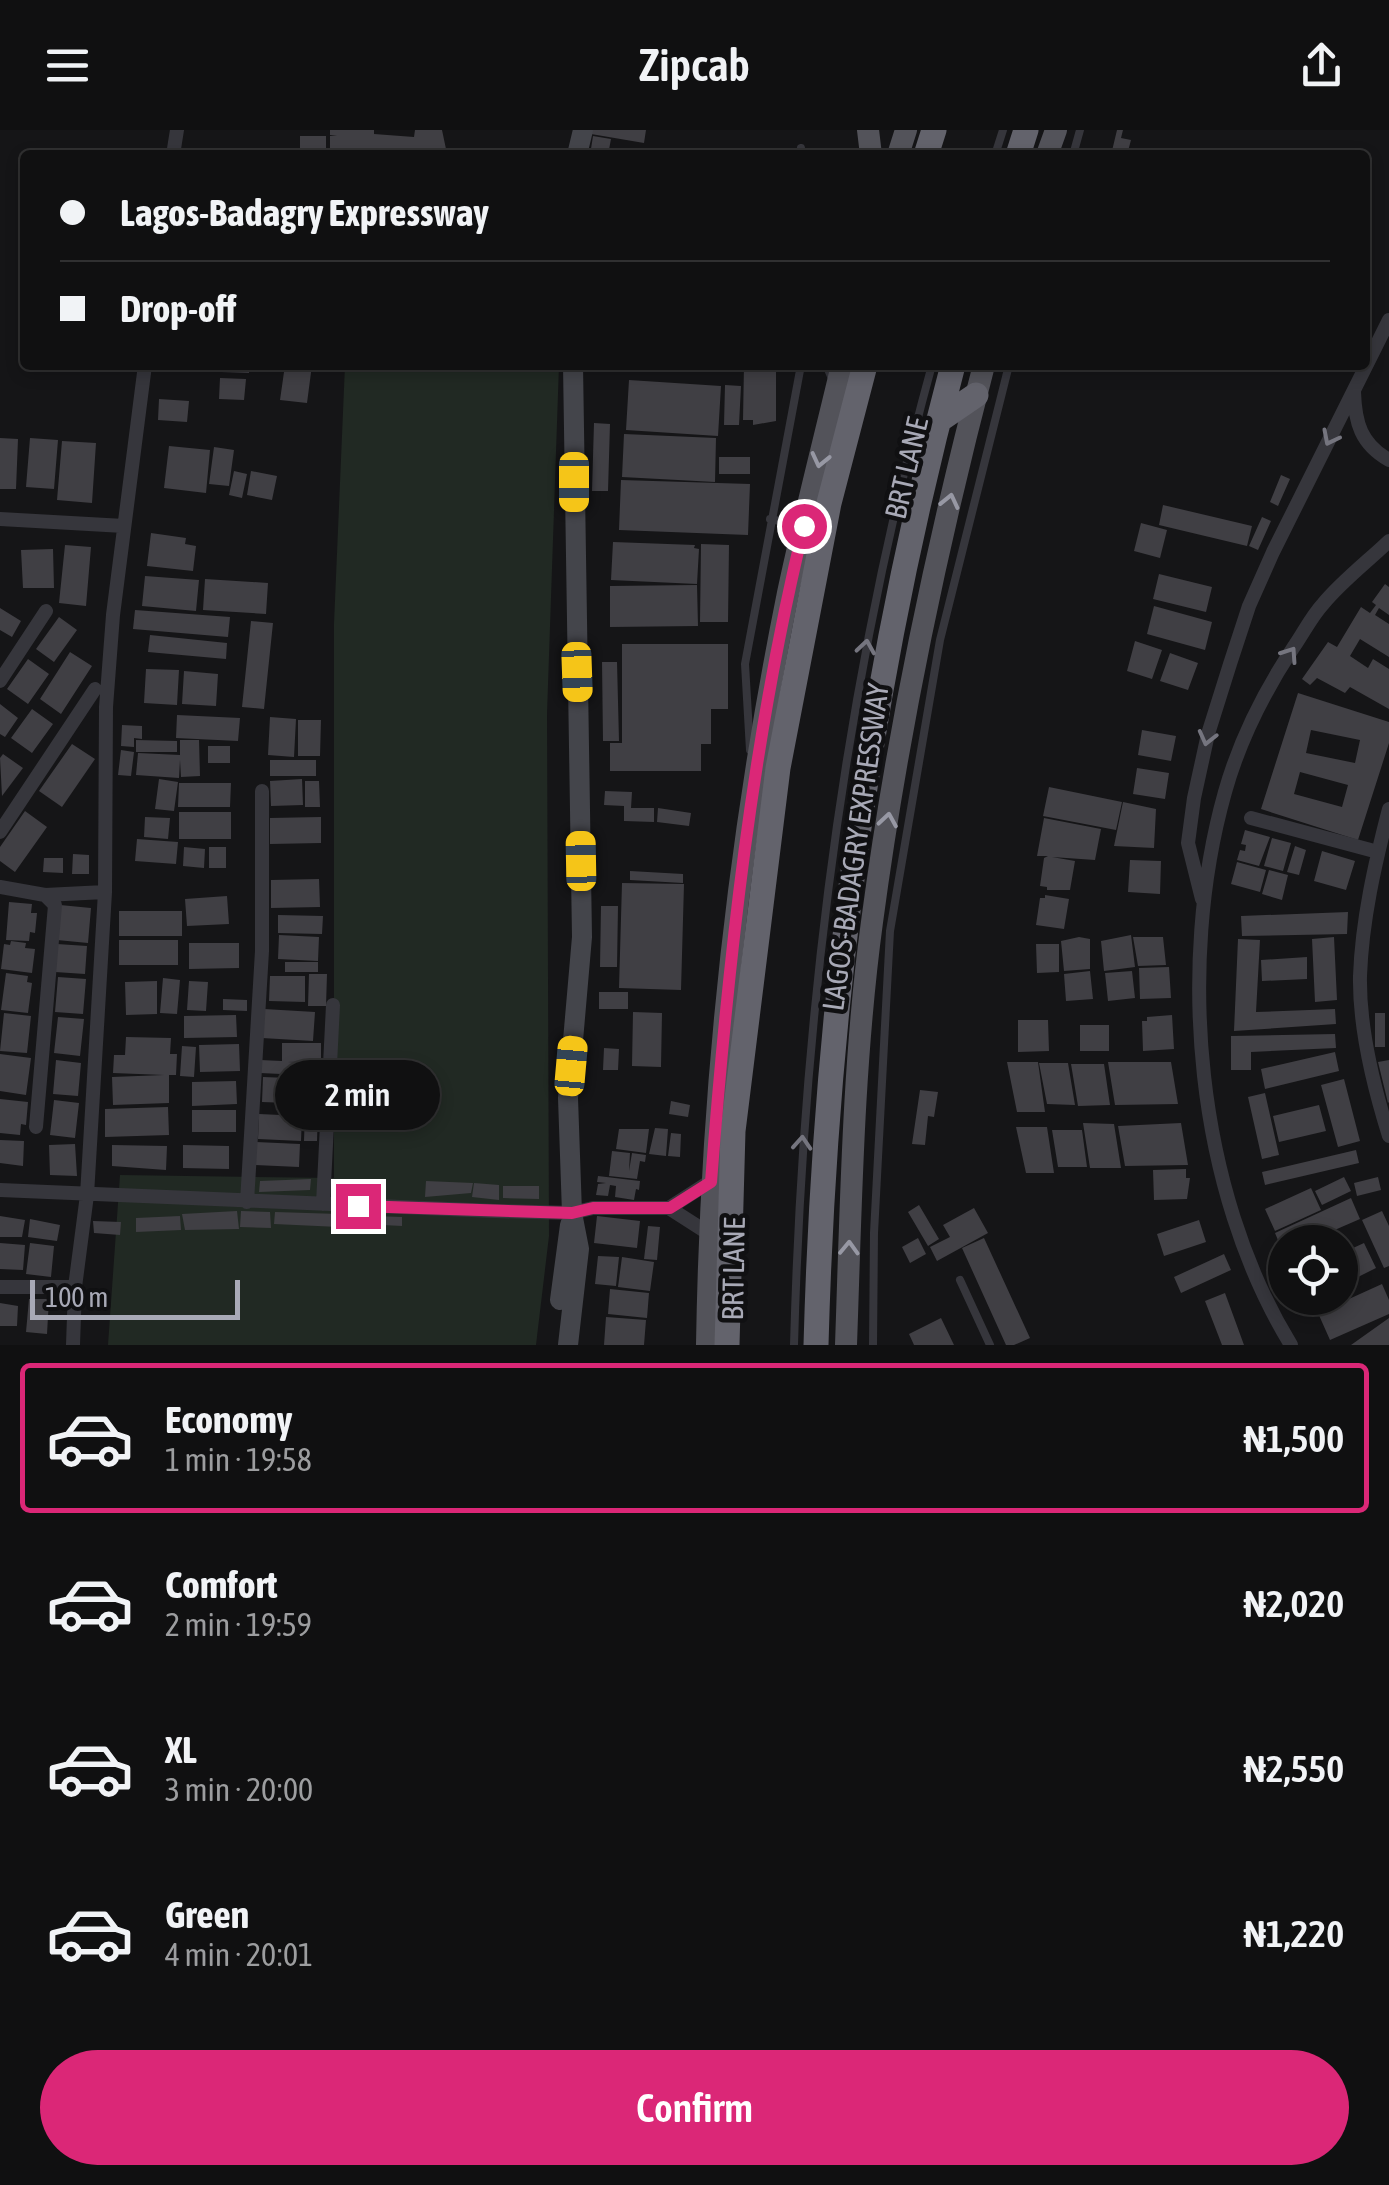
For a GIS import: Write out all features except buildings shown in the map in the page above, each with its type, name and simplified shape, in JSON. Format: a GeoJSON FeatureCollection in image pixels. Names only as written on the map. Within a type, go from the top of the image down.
{"type":"FeatureCollection","features":[{"type":"Feature","properties":{"kind":"highway"},"geometry":{"type":"LineString","coordinates":[[729,1345],[734,1131],[778,768],[825,521],[866,370]]}},
{"type":"Feature","properties":{"kind":"highway","name":"LAGOS-BADAGRY EXPRESSWAY"},"geometry":{"type":"LineString","coordinates":[[816,1345],[829,1068],[845,916],[888,642],[952,370]]}},
{"type":"Feature","properties":{"kind":"highway"},"geometry":{"type":"LineString","coordinates":[[938,421],[976,395]]}},
{"type":"Feature","properties":{"kind":"main road"},"geometry":{"type":"LineString","coordinates":[[568,1345],[579,1249],[572,1213],[568,1098],[582,936],[572,370]]}},
{"type":"Feature","properties":{"kind":"main road"},"geometry":{"type":"LineString","coordinates":[[706,1345],[708,1232],[726,1007],[753,801],[788,594],[841,370]]}},
{"type":"Feature","properties":{"kind":"main road","name":"LAGOS-BADAGRY EXPRESSWAY"},"geometry":{"type":"LineString","coordinates":[[846,1345],[856,1092],[871,924],[917,640],[983,370]]}},
{"type":"Feature","properties":{"kind":"main road"},"geometry":{"type":"LineString","coordinates":[[556,1345],[572,1213]]}},
{"type":"Feature","properties":{"kind":"street"},"geometry":{"type":"LineString","coordinates":[[1370,359],[1389,320]]}},
{"type":"Feature","properties":{"kind":"street"},"geometry":{"type":"LineString","coordinates":[[73,1345],[75,1287],[87,1195],[105,892],[106,707],[144,370]]}},
{"type":"Feature","properties":{"kind":"street"},"geometry":{"type":"LineString","coordinates":[[1204,909],[1188,843],[1208,734],[1249,606],[1365,370]]}},
{"type":"Feature","properties":{"kind":"street"},"geometry":{"type":"LineString","coordinates":[[1354,392],[1359,430],[1378,454],[1389,460]]}},
{"type":"Feature","properties":{"kind":"street"},"geometry":{"type":"LineString","coordinates":[[0,519],[124,526]]}},
{"type":"Feature","properties":{"kind":"street"},"geometry":{"type":"LineString","coordinates":[[1291,1345],[1237,1229],[1215,1140],[1198,1026],[1204,909],[1225,791],[1277,672],[1322,604],[1389,541]]}},
{"type":"Feature","properties":{"kind":"street"},"geometry":{"type":"LineString","coordinates":[[0,681],[46,611]]}},
{"type":"Feature","properties":{"kind":"street"},"geometry":{"type":"LineString","coordinates":[[0,832],[95,689]]}},
{"type":"Feature","properties":{"kind":"street"},"geometry":{"type":"LineString","coordinates":[[247,1202],[262,951],[262,792]]}},
{"type":"Feature","properties":{"kind":"street"},"geometry":{"type":"LineString","coordinates":[[1389,809],[1378,852],[1381,876],[1360,978],[1371,1072],[1389,1136]]}},
{"type":"Feature","properties":{"kind":"street"},"geometry":{"type":"LineString","coordinates":[[1251,818],[1378,852]]}},
{"type":"Feature","properties":{"kind":"street"},"geometry":{"type":"LineString","coordinates":[[0,887],[45,894],[105,892]]}},
{"type":"Feature","properties":{"kind":"street"},"geometry":{"type":"LineString","coordinates":[[36,1126],[55,905],[45,894]]}},
{"type":"Feature","properties":{"kind":"street"},"geometry":{"type":"LineString","coordinates":[[323,1204],[333,1005]]}},
{"type":"Feature","properties":{"kind":"street"},"geometry":{"type":"LineString","coordinates":[[670,1208],[711,1182]]}},
{"type":"Feature","properties":{"kind":"street"},"geometry":{"type":"LineString","coordinates":[[0,1190],[572,1213],[593,1208],[670,1208],[708,1232]]}},
{"type":"Feature","properties":{"kind":"street"},"geometry":{"type":"LineString","coordinates":[[0,1287],[75,1287]]}},
{"type":"Feature","properties":{"kind":"lane"},"geometry":{"type":"LineString","coordinates":[[753,801],[745,664],[801,370]]}},
{"type":"Feature","properties":{"kind":"lane"},"geometry":{"type":"LineString","coordinates":[[828,370],[836,390]]}},
{"type":"Feature","properties":{"kind":"lane","name":"BRT LANE"},"geometry":{"type":"LineString","coordinates":[[794,1345],[801,1151],[820,943],[870,620],[931,370]]}},
{"type":"Feature","properties":{"kind":"lane"},"geometry":{"type":"LineString","coordinates":[[873,1345],[874,1233],[890,930],[940,640],[1008,370]]}},
{"type":"Feature","properties":{"kind":"lane"},"geometry":{"type":"LineString","coordinates":[[770,520],[804,526]]}},
{"type":"Feature","properties":{"kind":"lane"},"geometry":{"type":"LineString","coordinates":[[960,1280],[990,1345]]}},
{"type":"Feature","properties":{"kind":"shaded area"},"geometry":{"type":"Polygon","coordinates":[[[345,370],[559,370],[547,714],[549,1236],[536,1345],[108,1345],[120,1175],[334,1178],[334,624],[345,370]]]}},
{"type":"Feature","properties":{"kind":"route"},"geometry":{"type":"LineString","coordinates":[[358,1206],[572,1213],[593,1208],[670,1208],[711,1182],[726,1007],[750,819],[788,594],[804,526]]}}]}
